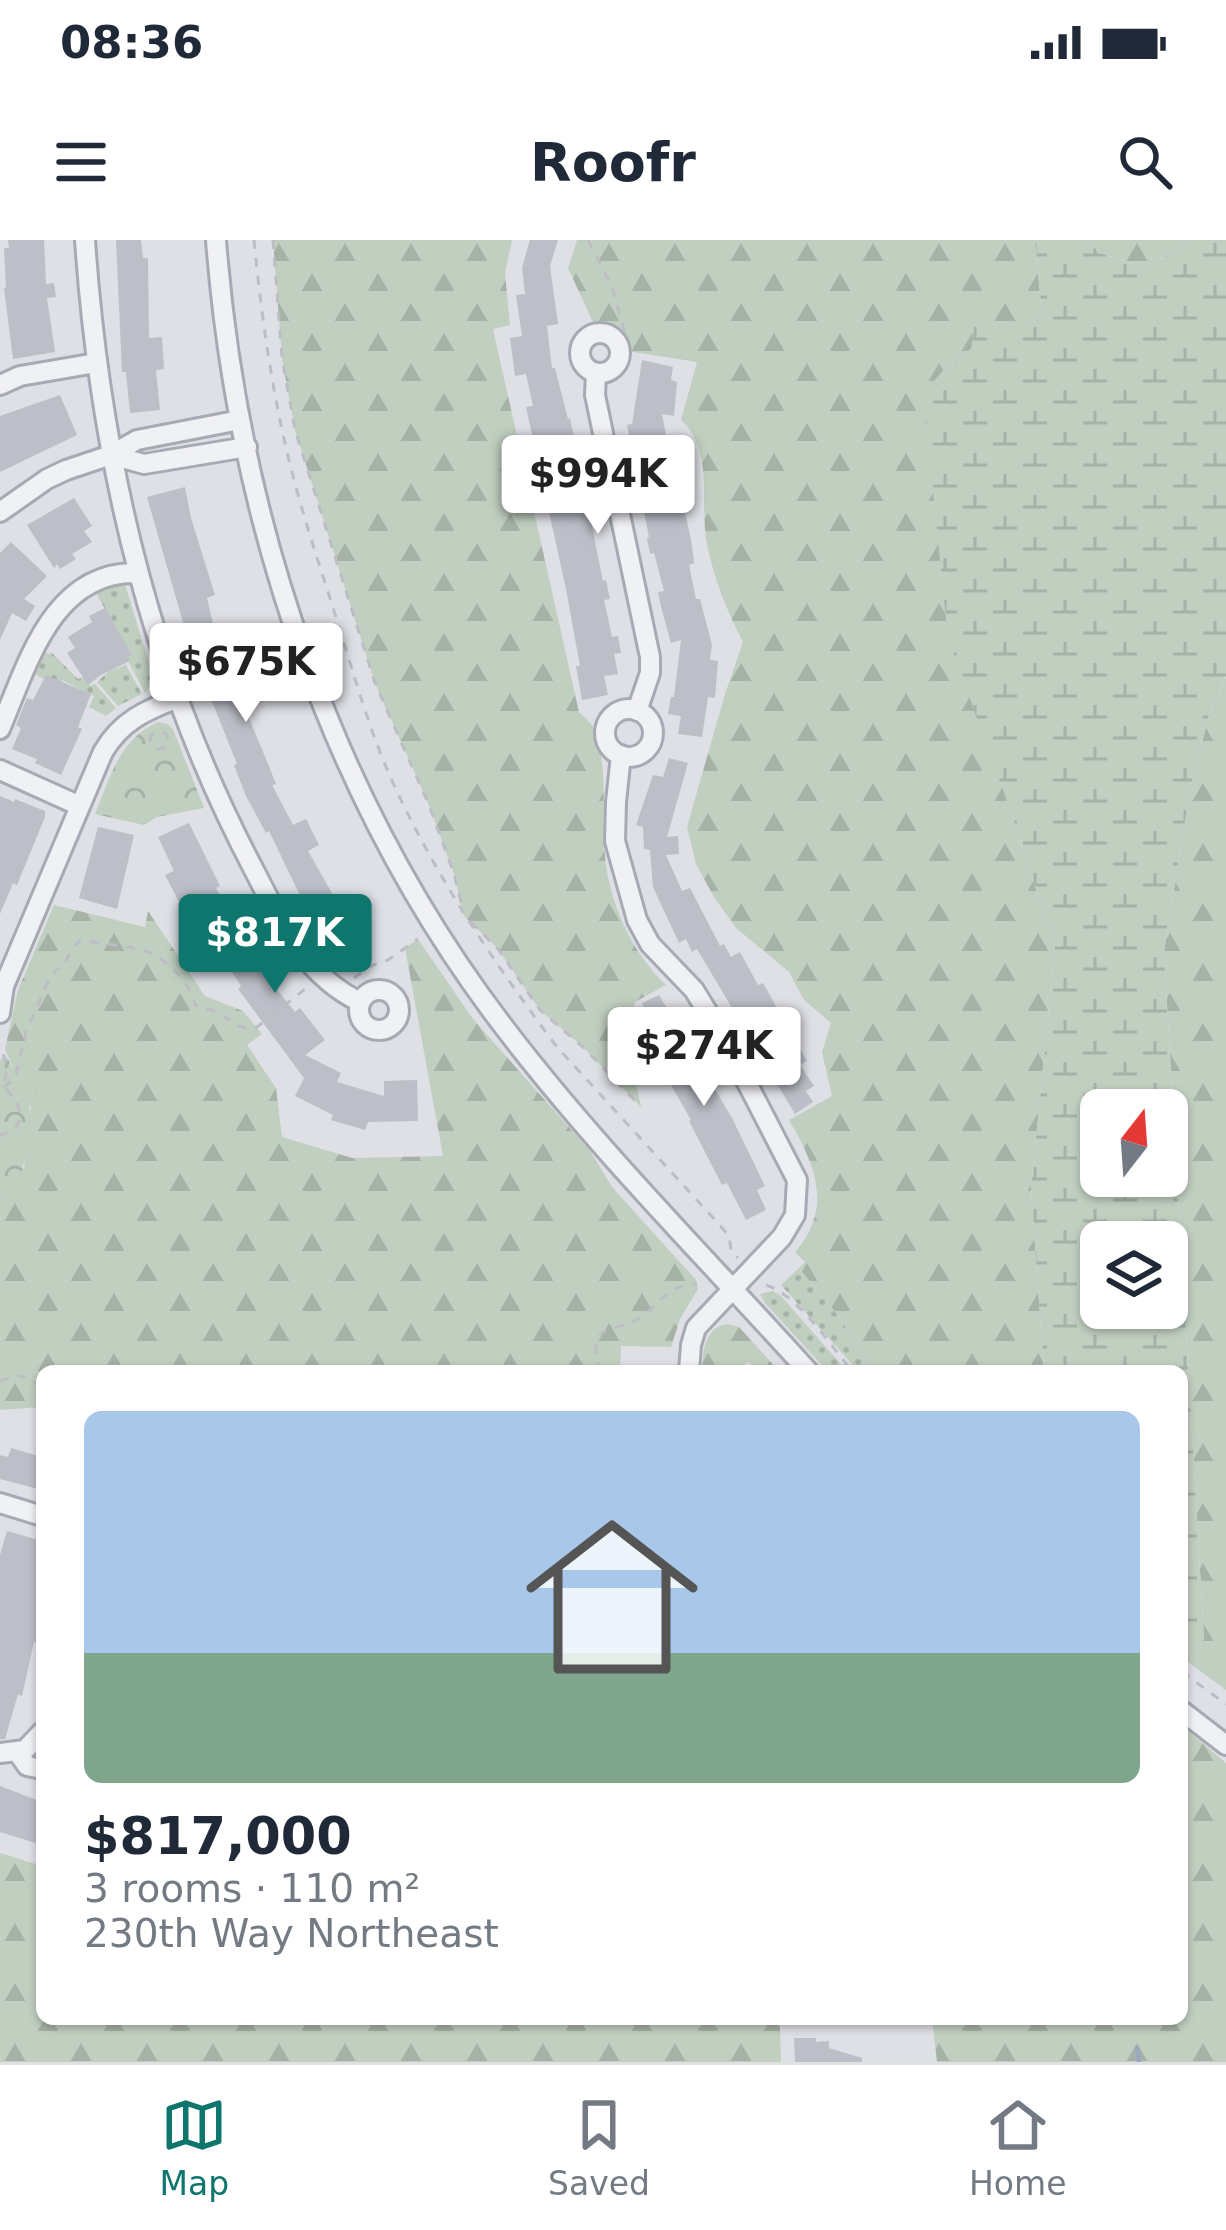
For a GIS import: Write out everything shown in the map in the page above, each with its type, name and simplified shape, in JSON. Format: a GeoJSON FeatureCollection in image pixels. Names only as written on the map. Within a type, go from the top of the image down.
{"type":"FeatureCollection","features":[{"type":"Feature","properties":{"kind":"street"},"geometry":{"type":"LineString","coordinates":[[85,240],[96,363],[111,455],[138,573],[178,698],[206,772],[285,930],[314,970],[360,1002]]}},
{"type":"Feature","properties":{"kind":"street"},"geometry":{"type":"LineString","coordinates":[[216,240],[240,420],[275,561],[340,750],[402,873],[518,1045],[803,1365]]}},
{"type":"Feature","properties":{"kind":"street"},"geometry":{"type":"LineString","coordinates":[[0,385],[37,372],[96,363]]}},
{"type":"Feature","properties":{"kind":"street"},"geometry":{"type":"LineString","coordinates":[[596,374],[595,395],[650,657],[650,674],[637,710]]}},
{"type":"Feature","properties":{"kind":"street"},"geometry":{"type":"LineString","coordinates":[[0,512],[47,479],[137,440],[240,420]]}},
{"type":"Feature","properties":{"kind":"street"},"geometry":{"type":"LineString","coordinates":[[111,455],[144,464],[247,447]]}},
{"type":"Feature","properties":{"kind":"street"},"geometry":{"type":"LineString","coordinates":[[0,729],[38,639],[54,614],[93,583],[123,572],[138,573]]}},
{"type":"Feature","properties":{"kind":"street"},"geometry":{"type":"LineString","coordinates":[[0,1013],[2,993],[103,752],[122,726],[178,698]]}},
{"type":"Feature","properties":{"kind":"street"},"geometry":{"type":"LineString","coordinates":[[637,710],[649,721],[652,737],[644,751],[621,755],[609,746],[606,725],[617,712],[637,710]]}},
{"type":"Feature","properties":{"kind":"street"},"geometry":{"type":"LineString","coordinates":[[621,755],[615,841],[637,920],[650,944],[705,1007],[797,1180],[795,1215],[782,1238],[696,1328],[690,1365]]}},
{"type":"Feature","properties":{"kind":"street"},"geometry":{"type":"LineString","coordinates":[[0,770],[80,806]]}},
{"type":"Feature","properties":{"kind":"street"},"geometry":{"type":"LineString","coordinates":[[0,1503],[36,1514]]}},
{"type":"Feature","properties":{"kind":"street"},"geometry":{"type":"LineString","coordinates":[[1188,1716],[1226,1745]]}},
{"type":"Feature","properties":{"kind":"path"},"geometry":{"type":"LineString","coordinates":[[254,240],[283,430],[308,527],[380,755],[396,790],[464,916],[557,1047],[729,1236],[736,1256]]}},
{"type":"Feature","properties":{"kind":"path"},"geometry":{"type":"LineString","coordinates":[[273,240],[282,358],[295,430],[375,683],[429,805],[464,916],[498,949],[540,1010],[641,1107]]}},
{"type":"Feature","properties":{"kind":"path"},"geometry":{"type":"LineString","coordinates":[[588,240],[612,287],[625,333]]}},
{"type":"Feature","properties":{"kind":"path"},"geometry":{"type":"LineString","coordinates":[[162,732],[166,722]]}},
{"type":"Feature","properties":{"kind":"path"},"geometry":{"type":"LineString","coordinates":[[162,732],[167,745],[157,749],[151,738],[162,732]]}},
{"type":"Feature","properties":{"kind":"path"},"geometry":{"type":"LineString","coordinates":[[154,759],[157,749]]}},
{"type":"Feature","properties":{"kind":"path"},"geometry":{"type":"LineString","coordinates":[[353,978],[418,939]]}},
{"type":"Feature","properties":{"kind":"path"},"geometry":{"type":"LineString","coordinates":[[4,1087],[14,1078],[26,1032],[46,986],[79,941],[157,955],[192,991],[195,1005],[249,1029],[310,986]]}},
{"type":"Feature","properties":{"kind":"path"},"geometry":{"type":"LineString","coordinates":[[0,1135],[14,1131],[21,1118],[17,1102],[4,1087],[7,1066],[3,1054]]}},
{"type":"Feature","properties":{"kind":"path"},"geometry":{"type":"LineString","coordinates":[[598,1365],[602,1333],[632,1323],[675,1287],[697,1284]]}},
{"type":"Feature","properties":{"kind":"path"},"geometry":{"type":"LineString","coordinates":[[766,1285],[792,1300],[847,1365]]}},
{"type":"Feature","properties":{"kind":"path"},"geometry":{"type":"LineString","coordinates":[[0,1381],[20,1375],[36,1382]]}},
{"type":"Feature","properties":{"kind":"path"},"geometry":{"type":"LineString","coordinates":[[1188,1676],[1226,1704]]}},
{"type":"Feature","properties":{"kind":"green space"},"geometry":{"type":"Polygon","coordinates":[[[273,240],[512,240],[505,273],[510,325],[493,329],[579,712],[593,727],[600,750],[611,888],[636,947],[666,985],[635,1002],[631,1017],[641,1043],[629,1052],[641,1107],[540,1010],[498,949],[464,916],[429,805],[375,683],[295,430],[282,358],[273,240]]]}},
{"type":"Feature","properties":{"kind":"green space"},"geometry":{"type":"Polygon","coordinates":[[[577,240],[1035,240],[1042,315],[1021,330],[971,349],[942,372],[1011,812],[1055,948],[1031,1188],[1044,1365],[871,1365],[799,1268],[805,1262],[795,1252],[814,1219],[816,1186],[789,1120],[832,1096],[822,1052],[831,1023],[804,1000],[789,972],[736,928],[696,864],[687,827],[743,642],[707,545],[698,447],[681,420],[697,362],[620,350],[613,338],[598,333],[568,268],[577,240]]]}},
{"type":"Feature","properties":{"kind":"green space"},"geometry":{"type":"Polygon","coordinates":[[[1035,240],[1087,240],[1100,253],[1146,268],[1190,240],[1226,240],[1226,676],[1209,715],[1190,789],[1164,952],[1172,1089],[1080,1089],[1080,1197],[1178,1197],[1180,1221],[1080,1221],[1080,1329],[1186,1329],[1204,1639],[1188,1662],[1188,1365],[1044,1365],[1031,1188],[1055,948],[948,638],[923,393],[971,349],[975,321],[1020,330],[1042,315],[1035,240]]]}},
{"type":"Feature","properties":{"kind":"green space"},"geometry":{"type":"Polygon","coordinates":[[[1087,240],[1190,240],[1146,268],[1100,253],[1087,240]]]}},
{"type":"Feature","properties":{"kind":"green space"},"geometry":{"type":"Polygon","coordinates":[[[124,581],[154,679],[145,693],[128,661],[131,654],[94,590],[124,581]]]}},
{"type":"Feature","properties":{"kind":"green space"},"geometry":{"type":"Polygon","coordinates":[[[44,650],[78,679],[95,684],[116,708],[106,716],[89,707],[94,696],[62,680],[58,686],[34,674],[44,650]]]}},
{"type":"Feature","properties":{"kind":"green space"},"geometry":{"type":"Polygon","coordinates":[[[126,665],[142,694],[118,706],[97,682],[126,665]]]}},
{"type":"Feature","properties":{"kind":"green space"},"geometry":{"type":"Polygon","coordinates":[[[1226,677],[1226,1690],[1188,1662],[1204,1639],[1186,1329],[1188,1221],[1180,1221],[1178,1197],[1188,1197],[1188,1089],[1172,1089],[1164,952],[1190,789],[1209,715],[1226,677]]]}},
{"type":"Feature","properties":{"kind":"green space"},"geometry":{"type":"Polygon","coordinates":[[[158,722],[173,729],[204,808],[157,817],[144,825],[95,814],[125,749],[158,722]]]}},
{"type":"Feature","properties":{"kind":"green space"},"geometry":{"type":"Polygon","coordinates":[[[54,905],[145,927],[148,911],[205,996],[243,1011],[262,1034],[247,1045],[276,1088],[282,1137],[352,1158],[443,1156],[405,948],[418,939],[473,1019],[696,1280],[698,1289],[680,1319],[671,1347],[621,1346],[620,1365],[36,1365],[36,1407],[0,1410],[0,1193],[9,1190],[24,1167],[31,1108],[5,1049],[18,990],[54,905]]]}},
{"type":"Feature","properties":{"kind":"green space"},"geometry":{"type":"Polygon","coordinates":[[[5,1054],[36,1094],[28,1100],[30,1133],[16,1189],[0,1193],[0,1060],[5,1054]]]}},
{"type":"Feature","properties":{"kind":"green space"},"geometry":{"type":"Polygon","coordinates":[[[799,1268],[871,1365],[853,1365],[781,1285],[799,1268]]]}},
{"type":"Feature","properties":{"kind":"green space"},"geometry":{"type":"Polygon","coordinates":[[[760,1294],[780,1295],[842,1365],[822,1365],[760,1294]]]}},
{"type":"Feature","properties":{"kind":"green space"},"geometry":{"type":"Polygon","coordinates":[[[720,1326],[739,1327],[774,1365],[703,1365],[709,1335],[720,1326]]]}},
{"type":"Feature","properties":{"kind":"green space"},"geometry":{"type":"Polygon","coordinates":[[[1188,1731],[1226,1763],[1226,2062],[937,2062],[933,2025],[1188,2025],[1188,1731]]]}},
{"type":"Feature","properties":{"kind":"green space"},"geometry":{"type":"Polygon","coordinates":[[[0,1853],[36,1864],[36,2025],[779,2025],[781,2062],[0,2062],[0,1853]]]}},
{"type":"Feature","properties":{"kind":"building"},"geometry":{"type":"Polygon","coordinates":[[[8,240],[44,240],[46,284],[54,283],[56,297],[47,298],[55,352],[13,359],[4,288],[8,240]]]}},
{"type":"Feature","properties":{"kind":"building"},"geometry":{"type":"Polygon","coordinates":[[[116,240],[141,240],[143,258],[148,258],[149,338],[162,337],[164,369],[156,370],[160,410],[130,413],[126,372],[122,372],[116,240]]]}},
{"type":"Feature","properties":{"kind":"building"},"geometry":{"type":"Polygon","coordinates":[[[530,240],[558,240],[550,266],[558,324],[547,326],[552,368],[570,418],[610,599],[604,600],[612,637],[618,636],[621,653],[614,654],[618,674],[604,676],[608,695],[582,700],[566,589],[526,407],[533,406],[526,374],[515,376],[510,338],[522,336],[516,295],[525,294],[522,268],[530,240]]]}},
{"type":"Feature","properties":{"kind":"building"},"geometry":{"type":"Polygon","coordinates":[[[642,360],[673,367],[671,380],[677,382],[674,416],[662,414],[692,545],[694,563],[689,565],[696,599],[700,599],[712,645],[710,660],[718,661],[715,698],[708,697],[702,737],[678,734],[681,716],[668,714],[681,640],[671,643],[661,607],[658,592],[664,591],[654,553],[650,554],[627,425],[632,424],[642,360]]]}},
{"type":"Feature","properties":{"kind":"building"},"geometry":{"type":"Polygon","coordinates":[[[60,395],[77,435],[0,472],[0,416],[60,395]]]}},
{"type":"Feature","properties":{"kind":"building"},"geometry":{"type":"Polygon","coordinates":[[[185,487],[215,595],[207,598],[218,644],[236,637],[247,666],[227,674],[244,718],[248,716],[276,784],[272,785],[293,825],[306,819],[319,845],[308,851],[372,958],[347,973],[308,912],[269,831],[266,833],[246,796],[207,689],[213,687],[195,642],[189,643],[147,497],[185,487]]]}},
{"type":"Feature","properties":{"kind":"building"},"geometry":{"type":"Polygon","coordinates":[[[74,498],[92,526],[84,531],[92,542],[72,554],[76,559],[54,568],[27,525],[74,498]]]}},
{"type":"Feature","properties":{"kind":"building"},"geometry":{"type":"Polygon","coordinates":[[[11,542],[47,576],[24,599],[35,606],[26,621],[12,613],[0,640],[0,553],[11,542]]]}},
{"type":"Feature","properties":{"kind":"building"},"geometry":{"type":"Polygon","coordinates":[[[105,608],[132,655],[130,661],[88,685],[67,653],[75,648],[68,637],[105,608]]]}},
{"type":"Feature","properties":{"kind":"building"},"geometry":{"type":"Polygon","coordinates":[[[46,675],[91,694],[78,727],[82,729],[61,775],[12,749],[27,698],[33,700],[46,675]]]}},
{"type":"Feature","properties":{"kind":"building"},"geometry":{"type":"Polygon","coordinates":[[[669,758],[688,763],[667,837],[678,836],[679,854],[666,855],[682,891],[690,888],[720,946],[724,944],[731,957],[740,952],[758,985],[763,983],[807,1061],[800,1065],[814,1086],[806,1091],[813,1102],[795,1114],[697,949],[692,952],[686,939],[679,943],[653,887],[650,850],[644,849],[643,827],[636,825],[653,775],[663,777],[669,758]]]}},
{"type":"Feature","properties":{"kind":"building"},"geometry":{"type":"Polygon","coordinates":[[[0,796],[45,811],[45,817],[0,914],[0,796]]]}},
{"type":"Feature","properties":{"kind":"building"},"geometry":{"type":"Polygon","coordinates":[[[189,823],[220,886],[216,888],[259,967],[325,1040],[305,1055],[341,1073],[337,1082],[384,1096],[384,1081],[417,1080],[418,1121],[368,1122],[365,1130],[331,1120],[333,1115],[295,1096],[304,1078],[238,989],[241,986],[209,937],[200,942],[165,875],[174,871],[158,837],[189,823]]]}},
{"type":"Feature","properties":{"kind":"building"},"geometry":{"type":"Polygon","coordinates":[[[98,827],[134,835],[117,909],[79,898],[98,827]]]}},
{"type":"Feature","properties":{"kind":"building"},"geometry":{"type":"Polygon","coordinates":[[[659,995],[732,1118],[765,1186],[757,1190],[766,1210],[746,1220],[727,1183],[722,1185],[649,1046],[653,1044],[641,1021],[649,1017],[642,1003],[659,995]]]}},
{"type":"Feature","properties":{"kind":"building"},"geometry":{"type":"Polygon","coordinates":[[[11,1448],[36,1455],[36,1488],[0,1479],[0,1455],[8,1457],[11,1448]]]}},
{"type":"Feature","properties":{"kind":"building"},"geometry":{"type":"Polygon","coordinates":[[[7,1531],[36,1539],[36,1642],[5,1739],[0,1739],[0,1555],[7,1531]]]}},
{"type":"Feature","properties":{"kind":"building"},"geometry":{"type":"Polygon","coordinates":[[[0,1786],[36,1800],[36,1843],[0,1832],[0,1786]]]}},
{"type":"Feature","properties":{"kind":"building"},"geometry":{"type":"Polygon","coordinates":[[[794,2038],[829,2041],[829,2048],[862,2058],[862,2062],[795,2062],[794,2038]]]}},
{"type":"Feature","properties":{"kind":"waterway"},"geometry":{"type":"LineString","coordinates":[[1137,2048],[1139,2062]]}}]}
